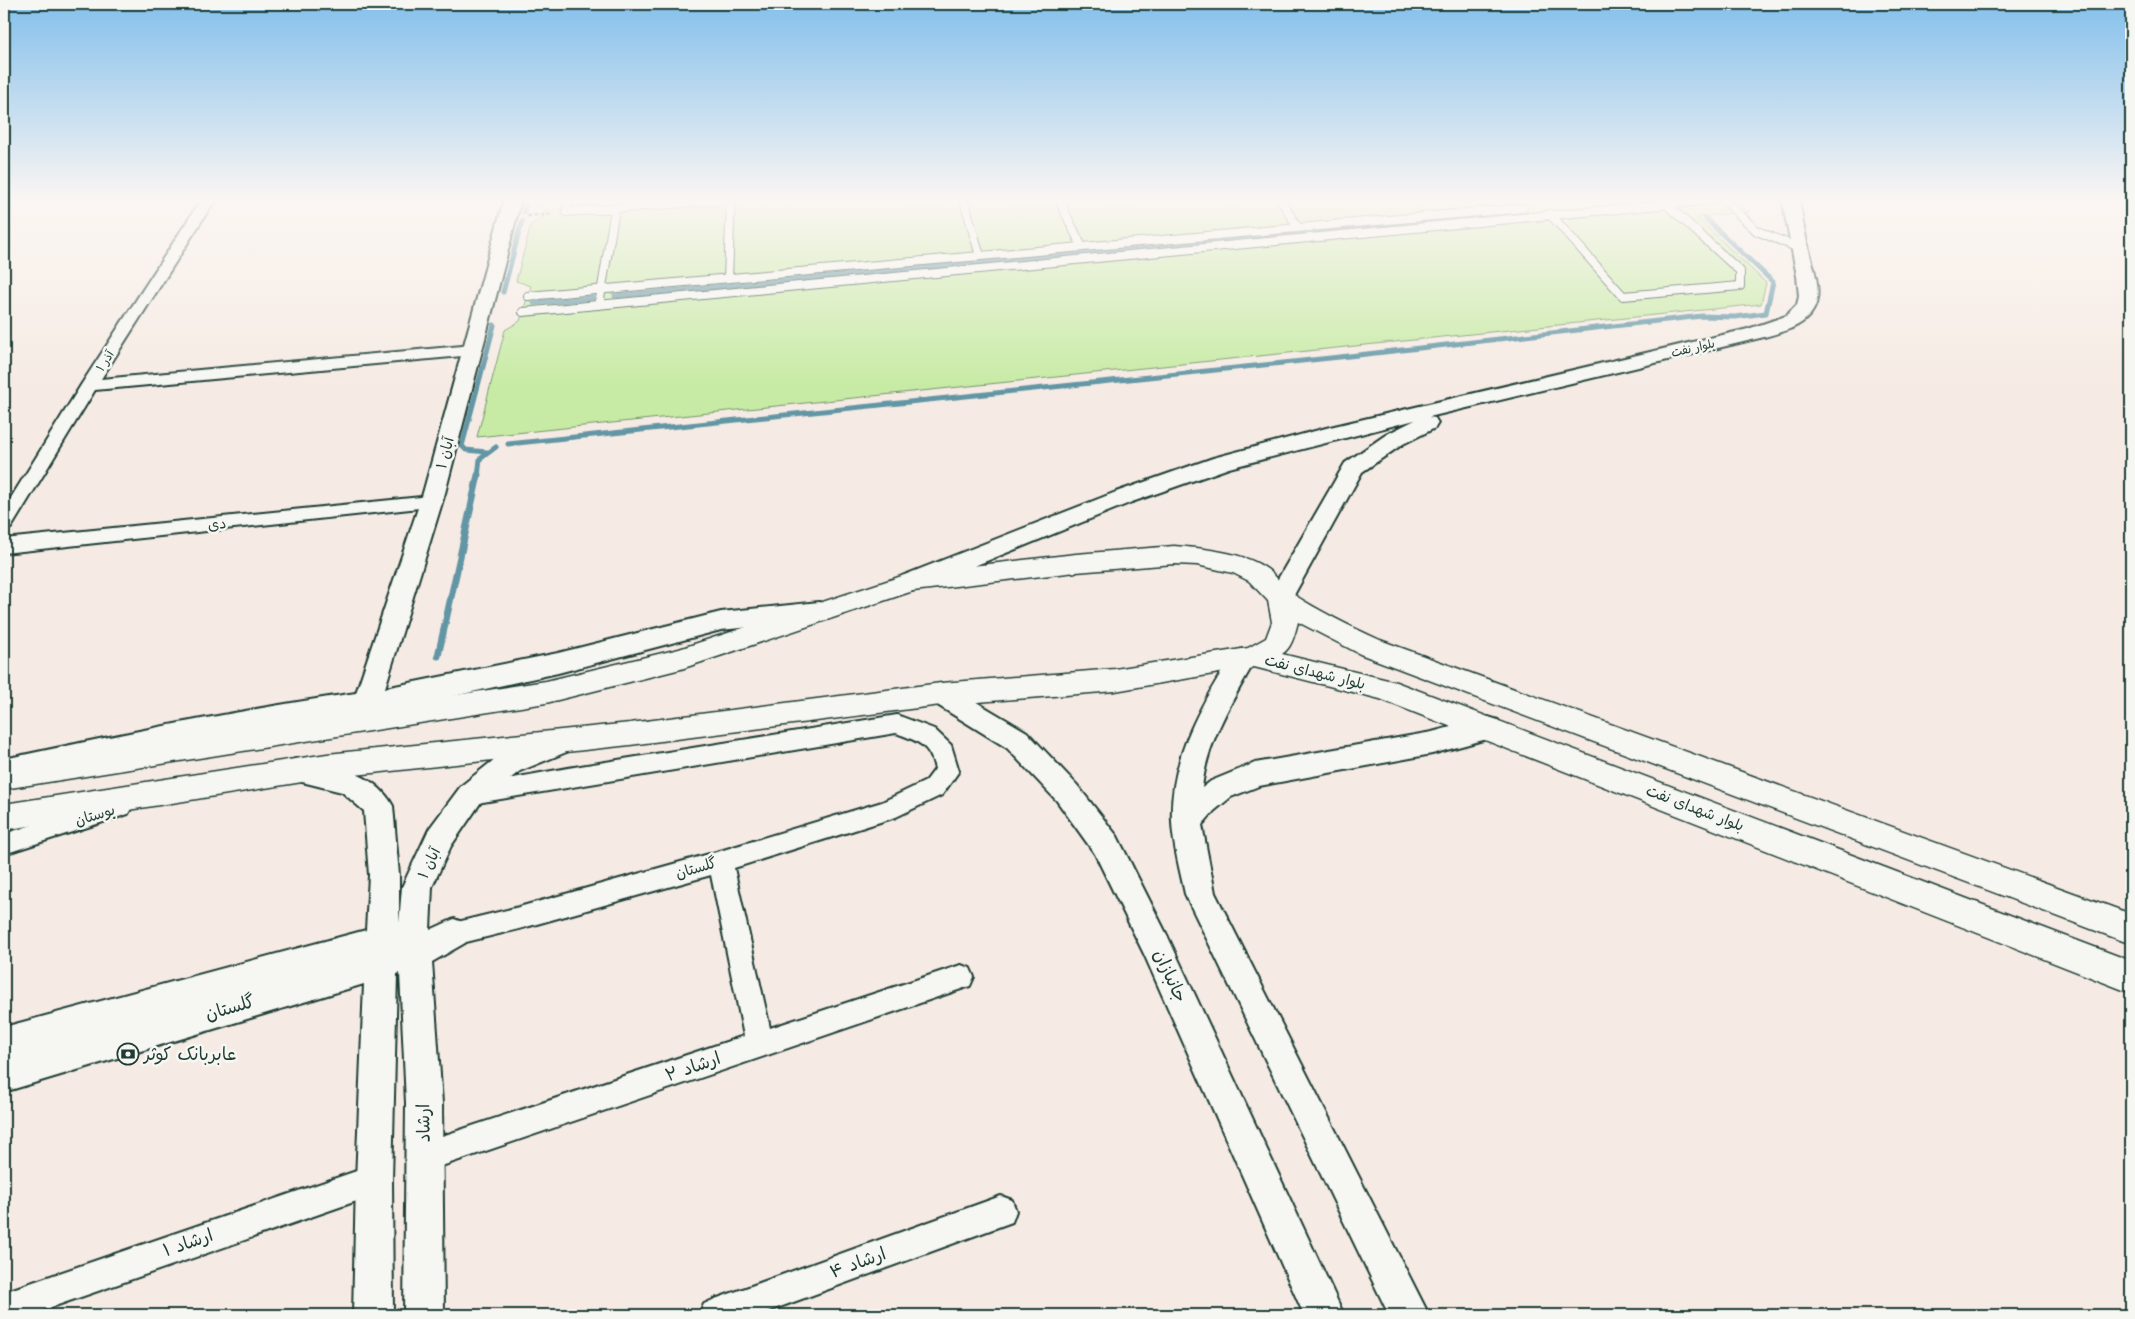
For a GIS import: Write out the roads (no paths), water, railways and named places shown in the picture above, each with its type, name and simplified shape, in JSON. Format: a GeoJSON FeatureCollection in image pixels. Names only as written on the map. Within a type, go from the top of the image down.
{"type":"FeatureCollection","features":[{"type":"Feature","properties":{"kind":"main road"},"geometry":{"type":"LineString","coordinates":[[4,777],[546,692],[680,659],[911,582],[1102,561],[1174,555],[1197,556],[1240,566],[1258,575],[1280,598],[1341,634],[1414,664],[2131,929]]}},
{"type":"Feature","properties":{"kind":"main road"},"geometry":{"type":"LineString","coordinates":[[4,817],[296,770],[565,740],[941,694],[1115,680],[1248,658],[1277,644],[1285,622],[1280,598]]}},
{"type":"Feature","properties":{"kind":"main road","name":"بلوار شهدای نفت"},"geometry":{"type":"LineString","coordinates":[[1248,658],[1386,690],[2131,977]]}},
{"type":"Feature","properties":{"kind":"street","name":"آذر ۱"},"geometry":{"type":"LineString","coordinates":[[4,524],[89,385],[168,262]]}},
{"type":"Feature","properties":{"kind":"street","name":"آبان ۱"},"geometry":{"type":"LineString","coordinates":[[367,702],[431,502],[497,262]]}},
{"type":"Feature","properties":{"kind":"street","name":"بلوار نفت"},"geometry":{"type":"LineString","coordinates":[[1468,402],[1753,334],[1794,319],[1802,313],[1806,305],[1808,287],[1804,262]]}},
{"type":"Feature","properties":{"kind":"street"},"geometry":{"type":"LineString","coordinates":[[89,385],[473,350]]}},
{"type":"Feature","properties":{"kind":"street"},"geometry":{"type":"LineString","coordinates":[[911,582],[1124,497],[1221,464],[1330,434],[1468,402]]}},
{"type":"Feature","properties":{"kind":"street"},"geometry":{"type":"LineString","coordinates":[[1280,598],[1353,468],[1395,438],[1468,402]]}},
{"type":"Feature","properties":{"kind":"street","name":"دی"},"geometry":{"type":"LineString","coordinates":[[4,546],[431,502]]}},
{"type":"Feature","properties":{"kind":"street"},"geometry":{"type":"LineString","coordinates":[[4,770],[154,738],[449,687],[558,663],[721,621],[827,610]]}},
{"type":"Feature","properties":{"kind":"street"},"geometry":{"type":"LineString","coordinates":[[1248,658],[1219,699],[1205,728],[1189,772],[1187,822],[1200,894],[1408,1315]]}},
{"type":"Feature","properties":{"kind":"street","name":"جانبازان"},"geometry":{"type":"LineString","coordinates":[[941,694],[1016,740],[1067,792],[1106,845],[1161,956],[1324,1315]]}},
{"type":"Feature","properties":{"kind":"street","name":"گلستان"},"geometry":{"type":"LineString","coordinates":[[4,1075],[380,952],[519,918],[720,862],[888,810],[934,788],[947,770],[943,751],[926,735],[897,724],[577,775],[472,794]]}},
{"type":"Feature","properties":{"kind":"street"},"geometry":{"type":"LineString","coordinates":[[1187,822],[1204,803],[1221,789],[1256,775],[1432,743],[1488,728]]}},
{"type":"Feature","properties":{"kind":"street","name":"آبان ۱"},"geometry":{"type":"LineString","coordinates":[[415,942],[417,887],[440,838],[472,794],[510,763],[565,740]]}},
{"type":"Feature","properties":{"kind":"street"},"geometry":{"type":"LineString","coordinates":[[296,770],[350,782],[378,806],[384,875],[374,1180],[373,1315]]}},
{"type":"Feature","properties":{"kind":"street","name":"بوستان"},"geometry":{"type":"LineString","coordinates":[[4,844],[186,787]]}},
{"type":"Feature","properties":{"kind":"street"},"geometry":{"type":"LineString","coordinates":[[720,862],[760,1045]]}},
{"type":"Feature","properties":{"kind":"street","name":"ارشاد"},"geometry":{"type":"LineString","coordinates":[[415,942],[424,1104],[424,1315]]}},
{"type":"Feature","properties":{"kind":"street","name":"گلستان"},"geometry":{"type":"LineString","coordinates":[[4,1043],[380,952]]}},
{"type":"Feature","properties":{"kind":"street","name":"ارشاد ۲"},"geometry":{"type":"LineString","coordinates":[[424,1158],[961,977]]}},
{"type":"Feature","properties":{"kind":"street","name":"ارشاد ۱"},"geometry":{"type":"LineString","coordinates":[[4,1308],[374,1180]]}},
{"type":"Feature","properties":{"kind":"street","name":"ارشاد ۴"},"geometry":{"type":"LineString","coordinates":[[715,1315],[751,1309],[1001,1211]]}},
{"type":"Feature","properties":{"kind":"lane"},"geometry":{"type":"LineString","coordinates":[[599,305],[606,262]]}},
{"type":"Feature","properties":{"kind":"lane"},"geometry":{"type":"LineString","coordinates":[[728,278],[729,262]]}},
{"type":"Feature","properties":{"kind":"lane"},"geometry":{"type":"LineString","coordinates":[[528,296],[916,262]]}},
{"type":"Feature","properties":{"kind":"lane"},"geometry":{"type":"LineString","coordinates":[[523,312],[1066,262]]}},
{"type":"Feature","properties":{"kind":"lane"},"geometry":{"type":"LineString","coordinates":[[1592,262],[1623,296],[1740,286],[1740,271],[1730,262]]}},
{"type":"Feature","properties":{"kind":"waterway"},"geometry":{"type":"LineString","coordinates":[[503,292],[511,262]]}},
{"type":"Feature","properties":{"kind":"waterway"},"geometry":{"type":"LineString","coordinates":[[615,296],[994,262]]}},
{"type":"Feature","properties":{"kind":"waterway"},"geometry":{"type":"LineString","coordinates":[[508,444],[1349,356],[1702,316],[1735,317],[1766,313],[1773,282],[1751,262]]}},
{"type":"Feature","properties":{"kind":"waterway"},"geometry":{"type":"LineString","coordinates":[[534,303],[593,298]]}},
{"type":"Feature","properties":{"kind":"waterway"},"geometry":{"type":"LineString","coordinates":[[487,452],[466,450],[462,446],[494,325]]}},
{"type":"Feature","properties":{"kind":"waterway"},"geometry":{"type":"LineString","coordinates":[[478,477],[480,459],[496,447]]}},
{"type":"Feature","properties":{"kind":"waterway"},"geometry":{"type":"LineString","coordinates":[[438,656],[478,475]]}},
{"type":"Feature","properties":{"kind":"place","name":"عابربانک کوثر"},"geometry":{"type":"Point","coordinates":[128,1054]}}]}
